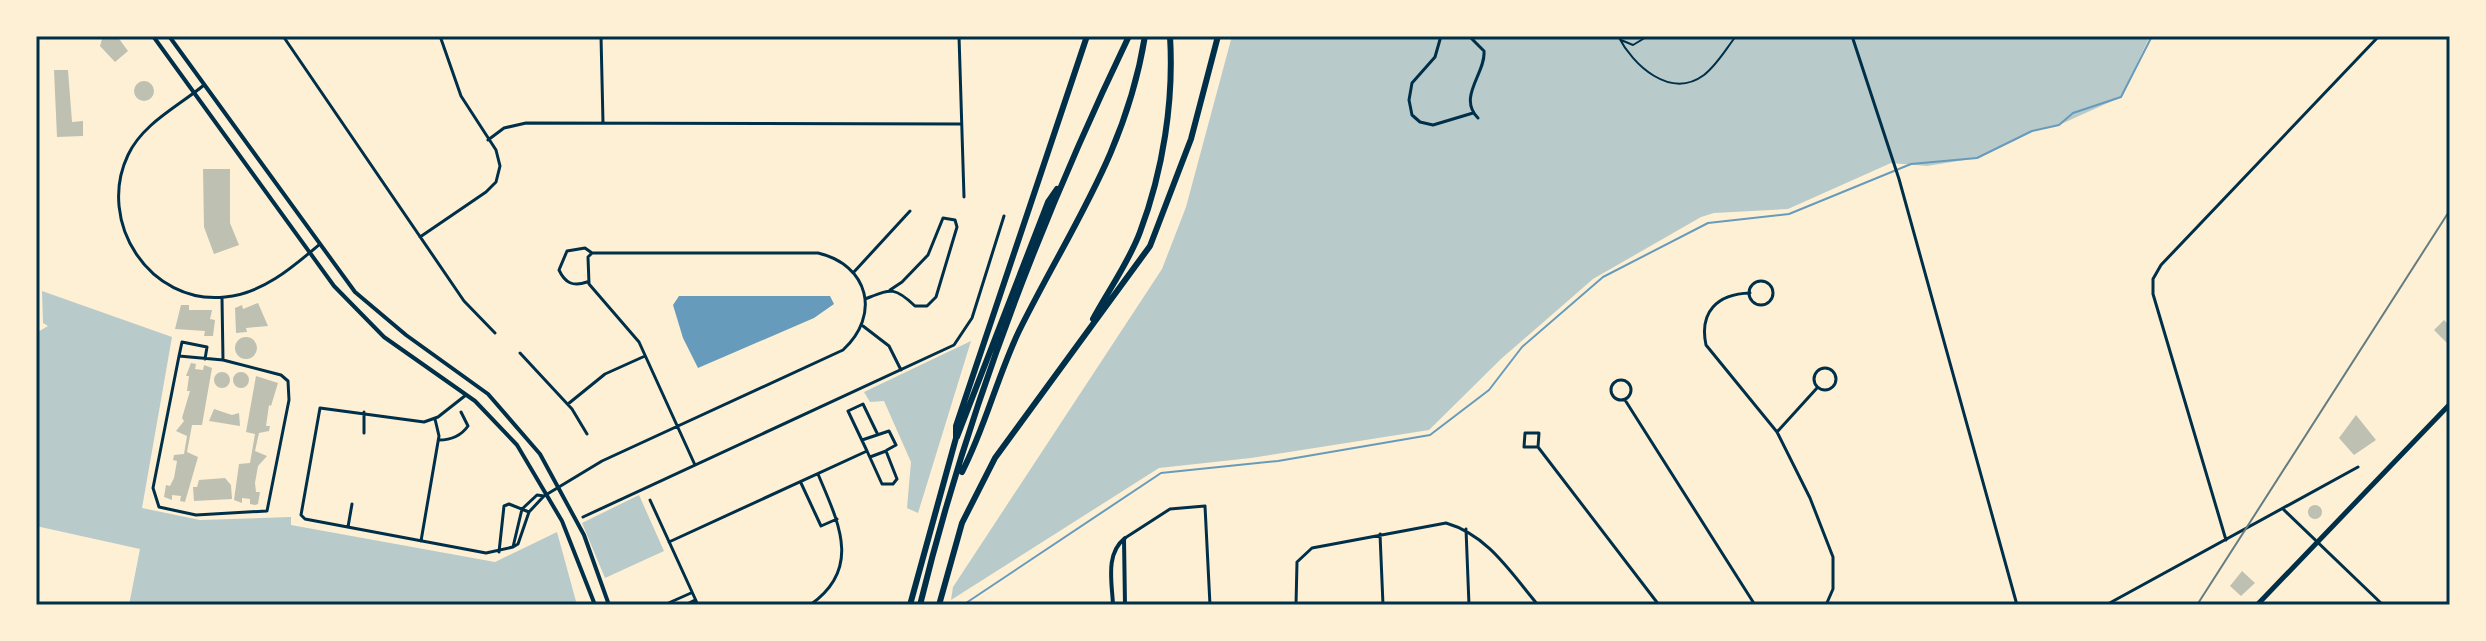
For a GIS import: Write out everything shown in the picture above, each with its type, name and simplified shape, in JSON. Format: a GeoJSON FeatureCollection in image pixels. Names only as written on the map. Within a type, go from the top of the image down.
{"type":"FeatureCollection","features":[{"type":"Feature","properties":{"kind":"highway"},"geometry":{"type":"LineString","coordinates":[[956,438],[956,426],[1087,36]]}},
{"type":"Feature","properties":{"kind":"highway"},"geometry":{"type":"LineString","coordinates":[[910,605],[956,438],[1043,215],[1063,179],[1129,36]]}},
{"type":"Feature","properties":{"kind":"highway"},"geometry":{"type":"LineString","coordinates":[[954,486],[1007,357],[1121,134],[1134,97],[1145,36]]}},
{"type":"Feature","properties":{"kind":"highway"},"geometry":{"type":"LineString","coordinates":[[1080,343],[1140,233],[1167,118],[1170,36]]}},
{"type":"Feature","properties":{"kind":"highway"},"geometry":{"type":"LineString","coordinates":[[939,605],[962,523],[995,458],[1150,246],[1191,139],[1218,36]]}},
{"type":"Feature","properties":{"kind":"highway"},"geometry":{"type":"LineString","coordinates":[[920,605],[987,383],[1063,179]]}},
{"type":"Feature","properties":{"kind":"main road"},"geometry":{"type":"LineString","coordinates":[[2257,605],[2450,404]]}},
{"type":"Feature","properties":{"kind":"street"},"geometry":{"type":"LineString","coordinates":[[153,36],[310,253],[359,314],[384,337],[466,394],[517,445],[580,560],[595,605]]}},
{"type":"Feature","properties":{"kind":"street"},"geometry":{"type":"LineString","coordinates":[[169,36],[355,292],[378,313],[468,378],[511,418],[540,454],[584,535],[609,605]]}},
{"type":"Feature","properties":{"kind":"street"},"geometry":{"type":"LineString","coordinates":[[283,36],[464,301],[495,333]]}},
{"type":"Feature","properties":{"kind":"street"},"geometry":{"type":"LineString","coordinates":[[420,237],[496,182],[500,166],[496,150],[461,96],[440,36]]}},
{"type":"Feature","properties":{"kind":"street"},"geometry":{"type":"LineString","coordinates":[[601,36],[603,123]]}},
{"type":"Feature","properties":{"kind":"street"},"geometry":{"type":"LineString","coordinates":[[959,36],[964,197]]}},
{"type":"Feature","properties":{"kind":"street"},"geometry":{"type":"LineString","coordinates":[[1441,36],[1435,57],[1412,83],[1409,100],[1412,115],[1420,122],[1433,125],[1473,113]]}},
{"type":"Feature","properties":{"kind":"street"},"geometry":{"type":"LineString","coordinates":[[1469,36],[1482,46],[1484,58],[1472,85],[1473,113],[1478,118]]}},
{"type":"Feature","properties":{"kind":"street"},"geometry":{"type":"LineString","coordinates":[[1852,36],[1899,179],[2017,605]]}},
{"type":"Feature","properties":{"kind":"street"},"geometry":{"type":"LineString","coordinates":[[2226,540],[2153,294],[2153,279],[2161,265],[2379,36]]}},
{"type":"Feature","properties":{"kind":"street"},"geometry":{"type":"LineString","coordinates":[[204,84],[155,122],[136,142],[122,170],[119,208],[130,245],[149,271],[178,290],[222,298],[263,286],[320,244]]}},
{"type":"Feature","properties":{"kind":"street"},"geometry":{"type":"LineString","coordinates":[[488,140],[504,128],[526,123],[961,124]]}},
{"type":"Feature","properties":{"kind":"street"},"geometry":{"type":"LineString","coordinates":[[853,273],[910,211]]}},
{"type":"Feature","properties":{"kind":"street"},"geometry":{"type":"LineString","coordinates":[[583,517],[954,345],[963,335],[1004,216]]}},
{"type":"Feature","properties":{"kind":"street"},"geometry":{"type":"LineString","coordinates":[[865,299],[890,290],[928,255],[943,218],[955,220],[957,227],[936,297],[927,306],[915,306],[900,292],[890,290]]}},
{"type":"Feature","properties":{"kind":"street"},"geometry":{"type":"LineString","coordinates":[[466,394],[435,418],[424,422],[325,406],[317,411],[300,510],[305,519],[499,552],[518,544],[529,512],[546,495],[602,461],[843,350],[863,326],[865,299],[853,273],[844,262],[818,253],[592,253],[585,248],[567,251],[559,270],[564,280],[572,284],[588,282]]}},
{"type":"Feature","properties":{"kind":"street"},"geometry":{"type":"LineString","coordinates":[[592,253],[588,282],[639,342],[695,465]]}},
{"type":"Feature","properties":{"kind":"street"},"geometry":{"type":"LineString","coordinates":[[1763,281],[1773,294],[1762,305],[1752,300],[1750,293],[1753,285],[1763,281]]}},
{"type":"Feature","properties":{"kind":"street"},"geometry":{"type":"LineString","coordinates":[[1750,293],[1722,297],[1709,310],[1702,327],[1706,345],[1777,432],[1810,498],[1833,557],[1833,589],[1826,605]]}},
{"type":"Feature","properties":{"kind":"street"},"geometry":{"type":"LineString","coordinates":[[222,298],[223,360]]}},
{"type":"Feature","properties":{"kind":"street"},"geometry":{"type":"LineString","coordinates":[[863,326],[889,346],[901,370]]}},
{"type":"Feature","properties":{"kind":"street"},"geometry":{"type":"LineString","coordinates":[[179,356],[205,359],[223,360],[279,375],[288,381],[289,400],[267,511],[196,515],[159,507],[154,499],[179,356],[182,342],[207,347],[205,359]]}},
{"type":"Feature","properties":{"kind":"street"},"geometry":{"type":"LineString","coordinates":[[520,353],[568,404],[587,434]]}},
{"type":"Feature","properties":{"kind":"street"},"geometry":{"type":"LineString","coordinates":[[568,404],[605,374],[645,356]]}},
{"type":"Feature","properties":{"kind":"street"},"geometry":{"type":"LineString","coordinates":[[1826,368],[1832,370],[1836,381],[1834,387],[1823,391],[1817,388],[1813,377],[1815,372],[1826,368]]}},
{"type":"Feature","properties":{"kind":"street"},"geometry":{"type":"LineString","coordinates":[[1620,379],[1631,387],[1625,400],[1615,399],[1610,390],[1620,379]]}},
{"type":"Feature","properties":{"kind":"street"},"geometry":{"type":"LineString","coordinates":[[1777,432],[1817,388]]}},
{"type":"Feature","properties":{"kind":"street"},"geometry":{"type":"LineString","coordinates":[[1625,400],[1755,605]]}},
{"type":"Feature","properties":{"kind":"street"},"geometry":{"type":"LineString","coordinates":[[877,433],[863,404],[848,411],[882,484],[887,487],[897,479],[886,451]]}},
{"type":"Feature","properties":{"kind":"street"},"geometry":{"type":"LineString","coordinates":[[364,412],[364,433]]}},
{"type":"Feature","properties":{"kind":"street"},"geometry":{"type":"LineString","coordinates":[[439,440],[448,440],[466,430],[468,426],[461,412]]}},
{"type":"Feature","properties":{"kind":"street"},"geometry":{"type":"LineString","coordinates":[[421,541],[439,440],[435,418]]}},
{"type":"Feature","properties":{"kind":"street"},"geometry":{"type":"LineString","coordinates":[[862,440],[889,431],[895,438],[896,445],[870,457]]}},
{"type":"Feature","properties":{"kind":"street"},"geometry":{"type":"LineString","coordinates":[[1538,447],[1524,447],[1525,433],[1539,433],[1538,447],[1659,605]]}},
{"type":"Feature","properties":{"kind":"street"},"geometry":{"type":"LineString","coordinates":[[669,542],[867,451]]}},
{"type":"Feature","properties":{"kind":"street"},"geometry":{"type":"LineString","coordinates":[[2106,605],[2358,467]]}},
{"type":"Feature","properties":{"kind":"street"},"geometry":{"type":"LineString","coordinates":[[810,605],[822,596],[842,561],[844,542],[818,474]]}},
{"type":"Feature","properties":{"kind":"street"},"geometry":{"type":"LineString","coordinates":[[800,482],[821,526],[837,519]]}},
{"type":"Feature","properties":{"kind":"street"},"geometry":{"type":"LineString","coordinates":[[513,547],[522,509],[537,495],[546,495]]}},
{"type":"Feature","properties":{"kind":"street"},"geometry":{"type":"LineString","coordinates":[[650,500],[696,603],[685,605]]}},
{"type":"Feature","properties":{"kind":"street"},"geometry":{"type":"LineString","coordinates":[[348,527],[352,504]]}},
{"type":"Feature","properties":{"kind":"street"},"geometry":{"type":"LineString","coordinates":[[499,552],[504,506],[509,504],[529,512]]}},
{"type":"Feature","properties":{"kind":"street"},"geometry":{"type":"LineString","coordinates":[[1113,605],[1113,551],[1125,538],[1170,509],[1205,506],[1210,605]]}},
{"type":"Feature","properties":{"kind":"street"},"geometry":{"type":"LineString","coordinates":[[2283,509],[2383,605]]}},
{"type":"Feature","properties":{"kind":"street"},"geometry":{"type":"LineString","coordinates":[[1296,605],[1295,572],[1301,555],[1312,548],[1432,524],[1466,529],[1485,542],[1538,605]]}},
{"type":"Feature","properties":{"kind":"street"},"geometry":{"type":"LineString","coordinates":[[1466,529],[1469,605]]}},
{"type":"Feature","properties":{"kind":"street"},"geometry":{"type":"LineString","coordinates":[[1380,534],[1383,605]]}},
{"type":"Feature","properties":{"kind":"street"},"geometry":{"type":"LineString","coordinates":[[1125,538],[1125,605]]}},
{"type":"Feature","properties":{"kind":"street"},"geometry":{"type":"LineString","coordinates":[[1112,573],[1123,572]]}},
{"type":"Feature","properties":{"kind":"street"},"geometry":{"type":"LineString","coordinates":[[664,605],[691,593]]}},
{"type":"Feature","properties":{"kind":"lane"},"geometry":{"type":"LineString","coordinates":[[1619,38],[1633,45],[1648,36]]}},
{"type":"Feature","properties":{"kind":"lane"},"geometry":{"type":"LineString","coordinates":[[1619,38],[1648,73],[1679,83],[1704,74],[1736,36]]}},
{"type":"Feature","properties":{"kind":"shaded area"},"geometry":{"type":"Polygon","coordinates":[[[1232,36],[2150,36],[2121,97],[2059,125],[2032,131],[1977,158],[1927,166],[1891,163],[1788,209],[1714,213],[1701,217],[1593,279],[1502,358],[1429,430],[1251,458],[1159,468],[951,600],[953,587],[1162,269],[1186,207],[1232,36]]]}},
{"type":"Feature","properties":{"kind":"shaded area"},"geometry":{"type":"Polygon","coordinates":[[[42,291],[172,337],[142,508],[200,520],[291,517],[291,525],[495,562],[557,532],[577,605],[129,605],[140,549],[36,526],[36,333],[48,326],[43,323],[42,291]]]}},
{"type":"Feature","properties":{"kind":"shaded area"},"geometry":{"type":"Polygon","coordinates":[[[971,341],[918,513],[907,508],[911,462],[884,401],[870,402],[864,392],[971,341]]]}},
{"type":"Feature","properties":{"kind":"shaded area"},"geometry":{"type":"Polygon","coordinates":[[[639,495],[664,551],[605,578],[582,523],[639,495]]]}},
{"type":"Feature","properties":{"kind":"water"},"geometry":{"type":"Polygon","coordinates":[[[679,296],[830,296],[834,304],[814,318],[698,368],[683,338],[673,305],[679,296]]]}},
{"type":"Feature","properties":{"kind":"building"},"geometry":{"type":"Polygon","coordinates":[[[103,36],[117,36],[128,51],[115,62],[100,46],[103,36]]]}},
{"type":"Feature","properties":{"kind":"building"},"geometry":{"type":"Polygon","coordinates":[[[54,70],[68,70],[72,122],[83,121],[83,136],[57,137],[54,70]]]}},
{"type":"Feature","properties":{"kind":"building"},"geometry":{"type":"Polygon","coordinates":[[[144,81],[151,84],[154,91],[151,98],[144,101],[137,98],[134,91],[137,84],[144,81]]]}},
{"type":"Feature","properties":{"kind":"building"},"geometry":{"type":"Polygon","coordinates":[[[203,169],[230,169],[230,223],[239,245],[214,254],[204,227],[203,169]]]}},
{"type":"Feature","properties":{"kind":"building"},"geometry":{"type":"Polygon","coordinates":[[[258,303],[268,326],[246,328],[247,332],[236,333],[235,308],[242,305],[243,309],[258,303]]]}},
{"type":"Feature","properties":{"kind":"building"},"geometry":{"type":"Polygon","coordinates":[[[181,305],[189,305],[189,310],[212,310],[210,319],[215,320],[213,336],[204,336],[205,331],[175,329],[181,305]]]}},
{"type":"Feature","properties":{"kind":"building"},"geometry":{"type":"Polygon","coordinates":[[[2444,320],[2450,326],[2448,344],[2434,330],[2444,320]]]}},
{"type":"Feature","properties":{"kind":"building"},"geometry":{"type":"Polygon","coordinates":[[[246,337],[254,340],[257,348],[254,356],[246,359],[238,356],[235,348],[238,340],[246,337]]]}},
{"type":"Feature","properties":{"kind":"building"},"geometry":{"type":"Polygon","coordinates":[[[191,363],[196,364],[195,369],[203,370],[204,365],[212,368],[202,425],[192,425],[187,452],[198,457],[185,502],[180,501],[181,496],[172,495],[172,500],[164,497],[166,485],[170,486],[174,478],[177,461],[173,460],[174,455],[184,454],[187,436],[176,431],[184,421],[182,418],[190,391],[187,391],[189,376],[186,376],[191,363]]]}},
{"type":"Feature","properties":{"kind":"building"},"geometry":{"type":"Polygon","coordinates":[[[222,372],[230,380],[222,388],[214,380],[222,372]]]}},
{"type":"Feature","properties":{"kind":"building"},"geometry":{"type":"Polygon","coordinates":[[[241,372],[249,380],[241,388],[233,380],[241,372]]]}},
{"type":"Feature","properties":{"kind":"building"},"geometry":{"type":"Polygon","coordinates":[[[256,376],[278,383],[269,405],[266,426],[270,426],[269,431],[259,433],[255,451],[267,456],[258,466],[255,483],[256,492],[260,492],[258,504],[255,505],[250,504],[250,499],[242,498],[242,503],[234,500],[239,464],[250,463],[255,434],[246,432],[256,376]]]}},
{"type":"Feature","properties":{"kind":"building"},"geometry":{"type":"Polygon","coordinates":[[[214,409],[232,415],[239,413],[240,426],[209,421],[214,409]]]}},
{"type":"Feature","properties":{"kind":"building"},"geometry":{"type":"Polygon","coordinates":[[[2356,415],[2376,440],[2354,455],[2339,438],[2356,415]]]}},
{"type":"Feature","properties":{"kind":"building"},"geometry":{"type":"Polygon","coordinates":[[[225,478],[231,485],[232,499],[194,501],[193,487],[197,487],[199,480],[225,478]]]}},
{"type":"Feature","properties":{"kind":"building"},"geometry":{"type":"Polygon","coordinates":[[[2315,505],[2322,512],[2315,519],[2308,512],[2315,505]]]}},
{"type":"Feature","properties":{"kind":"building"},"geometry":{"type":"Polygon","coordinates":[[[2242,571],[2255,583],[2241,596],[2230,586],[2242,571]]]}},
{"type":"Feature","properties":{"kind":"waterway"},"geometry":{"type":"LineString","coordinates":[[963,605],[1161,473],[1278,461],[1430,435],[1489,390],[1522,347],[1603,277],[1708,223],[1789,214],[1911,164],[1977,158],[2032,131],[2059,125],[2073,113],[2121,97],[2152,36]]}},
{"type":"Feature","properties":{"kind":"railway"},"geometry":{"type":"LineString","coordinates":[[2197,605],[2450,210]]}}]}
